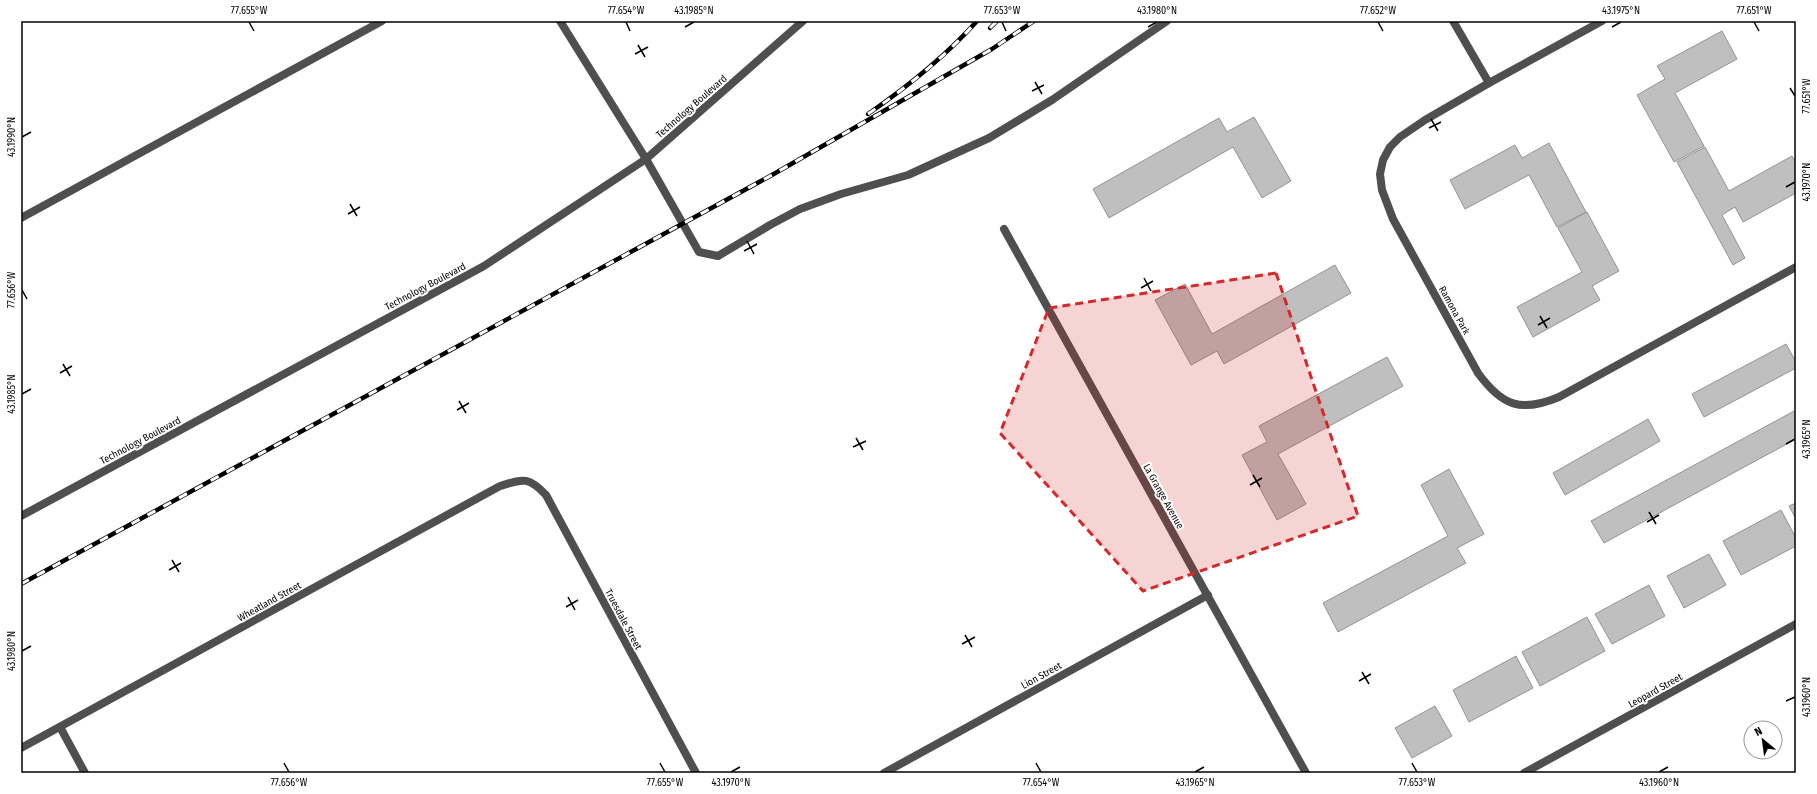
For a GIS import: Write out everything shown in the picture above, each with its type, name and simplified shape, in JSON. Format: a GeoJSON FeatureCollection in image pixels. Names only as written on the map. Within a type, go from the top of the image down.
{"type":"FeatureCollection","features":[{"type":"Feature","properties":{"kind":"street"},"geometry":{"type":"LineString","coordinates":[[21,218],[382,21]]}},
{"type":"Feature","properties":{"kind":"street"},"geometry":{"type":"LineString","coordinates":[[560,21],[646,159],[699,252],[718,256],[800,209],[841,194],[908,175],[989,138],[1052,100],[1167,21]]}},
{"type":"Feature","properties":{"kind":"street","name":"Technology Boulevard"},"geometry":{"type":"LineString","coordinates":[[21,516],[484,266],[646,159],[803,21]]}},
{"type":"Feature","properties":{"kind":"street"},"geometry":{"type":"LineString","coordinates":[[1453,21],[1489,83]]}},
{"type":"Feature","properties":{"kind":"street","name":"Ramona Park"},"geometry":{"type":"LineString","coordinates":[[1602,21],[1425,120],[1400,137],[1390,147],[1383,160],[1380,174],[1382,190],[1393,219],[1478,373],[1488,387],[1499,398],[1513,405],[1528,406],[1545,403],[1559,397],[1796,267]]}},
{"type":"Feature","properties":{"kind":"street","name":"La Grange Avenue"},"geometry":{"type":"LineString","coordinates":[[1004,229],[1306,773]]}},
{"type":"Feature","properties":{"kind":"street","name":"Wheatland Street"},"geometry":{"type":"LineString","coordinates":[[21,748],[500,486],[520,480],[529,481]]}},
{"type":"Feature","properties":{"kind":"street","name":"Truesdale Street"},"geometry":{"type":"LineString","coordinates":[[529,481],[536,485],[546,495],[696,773]]}},
{"type":"Feature","properties":{"kind":"street","name":"Lion Street"},"geometry":{"type":"LineString","coordinates":[[884,773],[1208,595]]}},
{"type":"Feature","properties":{"kind":"street","name":"Leopard Street"},"geometry":{"type":"LineString","coordinates":[[1524,773],[1796,624]]}},
{"type":"Feature","properties":{"kind":"street"},"geometry":{"type":"LineString","coordinates":[[60,727],[85,773]]}},
{"type":"Feature","properties":{"kind":"highlighted area"},"geometry":{"type":"Polygon","coordinates":[[[1276,273],[1358,516],[1143,591],[1000,433],[1049,308],[1276,273]]]}},
{"type":"Feature","properties":{"kind":"building"},"geometry":{"type":"Polygon","coordinates":[[[1722,31],[1737,59],[1675,93],[1704,146],[1674,162],[1637,95],[1665,79],[1657,66],[1722,31]]]}},
{"type":"Feature","properties":{"kind":"building"},"geometry":{"type":"Polygon","coordinates":[[[1254,117],[1291,181],[1262,198],[1233,147],[1109,218],[1093,189],[1219,118],[1227,132],[1254,117]]]}},
{"type":"Feature","properties":{"kind":"building"},"geometry":{"type":"Polygon","coordinates":[[[1549,143],[1586,212],[1557,227],[1529,175],[1465,209],[1450,180],[1515,145],[1522,158],[1549,143]]]}},
{"type":"Feature","properties":{"kind":"building"},"geometry":{"type":"Polygon","coordinates":[[[1705,147],[1729,191],[1792,156],[1796,163],[1796,193],[1743,222],[1735,207],[1722,215],[1745,258],[1733,265],[1677,162],[1705,147]]]}},
{"type":"Feature","properties":{"kind":"building"},"geometry":{"type":"Polygon","coordinates":[[[1587,212],[1619,271],[1592,286],[1600,300],[1533,337],[1517,307],[1582,272],[1558,228],[1587,212]]]}},
{"type":"Feature","properties":{"kind":"building"},"geometry":{"type":"Polygon","coordinates":[[[1335,265],[1351,293],[1224,364],[1217,351],[1191,365],[1155,300],[1185,284],[1212,334],[1335,265]]]}},
{"type":"Feature","properties":{"kind":"building"},"geometry":{"type":"Polygon","coordinates":[[[1786,344],[1796,362],[1796,368],[1704,417],[1692,394],[1786,344]]]}},
{"type":"Feature","properties":{"kind":"building"},"geometry":{"type":"Polygon","coordinates":[[[1387,357],[1403,386],[1278,454],[1306,504],[1277,520],[1242,455],[1267,442],[1259,426],[1387,357]]]}},
{"type":"Feature","properties":{"kind":"building"},"geometry":{"type":"Polygon","coordinates":[[[1796,410],[1796,439],[1604,543],[1591,521],[1796,410]]]}},
{"type":"Feature","properties":{"kind":"building"},"geometry":{"type":"Polygon","coordinates":[[[1648,419],[1660,441],[1565,495],[1553,473],[1648,419]]]}},
{"type":"Feature","properties":{"kind":"building"},"geometry":{"type":"Polygon","coordinates":[[[1449,469],[1484,534],[1457,548],[1466,563],[1338,632],[1323,603],[1448,536],[1421,485],[1449,469]]]}},
{"type":"Feature","properties":{"kind":"building"},"geometry":{"type":"Polygon","coordinates":[[[1796,503],[1796,519],[1789,506],[1796,503]]]}},
{"type":"Feature","properties":{"kind":"building"},"geometry":{"type":"Polygon","coordinates":[[[1781,510],[1796,538],[1796,546],[1741,575],[1723,541],[1781,510]]]}},
{"type":"Feature","properties":{"kind":"building"},"geometry":{"type":"Polygon","coordinates":[[[1709,554],[1726,585],[1684,608],[1667,576],[1709,554]]]}},
{"type":"Feature","properties":{"kind":"building"},"geometry":{"type":"Polygon","coordinates":[[[1649,585],[1665,616],[1612,644],[1595,614],[1649,585]]]}},
{"type":"Feature","properties":{"kind":"building"},"geometry":{"type":"Polygon","coordinates":[[[1587,617],[1605,651],[1540,686],[1522,652],[1587,617]]]}},
{"type":"Feature","properties":{"kind":"building"},"geometry":{"type":"Polygon","coordinates":[[[1516,656],[1533,688],[1469,722],[1453,690],[1516,656]]]}},
{"type":"Feature","properties":{"kind":"building"},"geometry":{"type":"Polygon","coordinates":[[[1435,706],[1452,736],[1412,758],[1395,728],[1435,706]]]}},
{"type":"Feature","properties":{"kind":"railway"},"geometry":{"type":"LineString","coordinates":[[868,114],[925,71],[952,47],[977,21]]}},
{"type":"Feature","properties":{"kind":"railway"},"geometry":{"type":"LineString","coordinates":[[990,28],[997,21]]}},
{"type":"Feature","properties":{"kind":"railway"},"geometry":{"type":"LineString","coordinates":[[21,584],[772,175],[992,49],[1034,21]]}}]}
